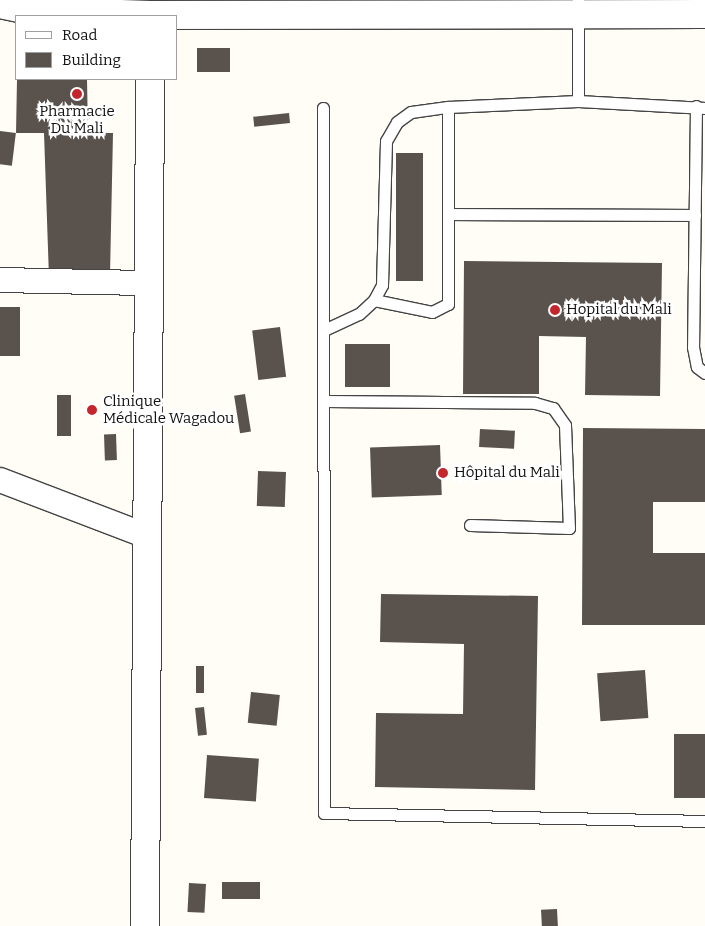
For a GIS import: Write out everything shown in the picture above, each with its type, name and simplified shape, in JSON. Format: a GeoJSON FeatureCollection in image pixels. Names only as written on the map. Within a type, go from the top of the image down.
{"type":"FeatureCollection","features":[{"type":"Feature","properties":{"kind":"street"},"geometry":{"type":"LineString","coordinates":[[0,4],[32,11],[578,8],[705,14]]}},
{"type":"Feature","properties":{"kind":"street"},"geometry":{"type":"LineString","coordinates":[[145,926],[150,80]]}},
{"type":"Feature","properties":{"kind":"street"},"geometry":{"type":"LineString","coordinates":[[0,280],[149,283]]}},
{"type":"Feature","properties":{"kind":"street"},"geometry":{"type":"LineString","coordinates":[[0,480],[147,536]]}},
{"type":"Feature","properties":{"kind":"lane"},"geometry":{"type":"LineString","coordinates":[[578,8],[578,101]]}},
{"type":"Feature","properties":{"kind":"lane"},"geometry":{"type":"LineString","coordinates":[[324,330],[359,314],[374,300],[382,285],[386,141],[397,122],[411,112],[448,106],[578,101],[700,107],[695,215],[700,237],[693,347],[697,367],[705,373]]}},
{"type":"Feature","properties":{"kind":"lane"},"geometry":{"type":"LineString","coordinates":[[374,300],[432,312],[448,304],[448,106]]}},
{"type":"Feature","properties":{"kind":"lane"},"geometry":{"type":"LineString","coordinates":[[323,108],[325,401],[324,813],[705,821]]}},
{"type":"Feature","properties":{"kind":"lane"},"geometry":{"type":"LineString","coordinates":[[448,214],[695,215]]}},
{"type":"Feature","properties":{"kind":"lane"},"geometry":{"type":"LineString","coordinates":[[325,401],[535,404],[553,408],[565,425],[569,528],[470,525]]}},
{"type":"Feature","properties":{"kind":"building"},"geometry":{"type":"Polygon","coordinates":[[[197,48],[230,48],[230,72],[197,72],[197,48]]]}},
{"type":"Feature","properties":{"kind":"building"},"geometry":{"type":"Polygon","coordinates":[[[17,80],[87,80],[88,133],[113,133],[110,275],[49,278],[44,133],[16,133],[17,80]]]}},
{"type":"Feature","properties":{"kind":"building"},"geometry":{"type":"Polygon","coordinates":[[[289,113],[290,123],[254,127],[253,117],[289,113]]]}},
{"type":"Feature","properties":{"kind":"building"},"geometry":{"type":"Polygon","coordinates":[[[0,131],[16,133],[12,166],[0,164],[0,131]]]}},
{"type":"Feature","properties":{"kind":"building"},"geometry":{"type":"Polygon","coordinates":[[[396,153],[423,153],[423,281],[396,281],[396,153]]]}},
{"type":"Feature","properties":{"kind":"building"},"geometry":{"type":"Polygon","coordinates":[[[464,261],[662,263],[660,396],[585,395],[586,337],[539,336],[539,394],[463,394],[464,261]]]}},
{"type":"Feature","properties":{"kind":"building"},"geometry":{"type":"Polygon","coordinates":[[[0,307],[20,307],[20,356],[0,356],[0,307]]]}},
{"type":"Feature","properties":{"kind":"building"},"geometry":{"type":"Polygon","coordinates":[[[280,327],[286,377],[258,380],[252,330],[280,327]]]}},
{"type":"Feature","properties":{"kind":"building"},"geometry":{"type":"Polygon","coordinates":[[[345,344],[390,344],[390,387],[345,387],[345,344]]]}},
{"type":"Feature","properties":{"kind":"building"},"geometry":{"type":"Polygon","coordinates":[[[245,394],[251,432],[240,433],[234,396],[245,394]]]}},
{"type":"Feature","properties":{"kind":"building"},"geometry":{"type":"Polygon","coordinates":[[[57,395],[71,395],[71,436],[57,436],[57,395]]]}},
{"type":"Feature","properties":{"kind":"building"},"geometry":{"type":"Polygon","coordinates":[[[583,428],[705,429],[705,502],[653,502],[653,553],[705,553],[705,625],[582,625],[583,428]]]}},
{"type":"Feature","properties":{"kind":"building"},"geometry":{"type":"Polygon","coordinates":[[[480,429],[515,431],[514,449],[479,447],[480,429]]]}},
{"type":"Feature","properties":{"kind":"building"},"geometry":{"type":"Polygon","coordinates":[[[104,434],[116,434],[117,460],[105,460],[104,434]]]}},
{"type":"Feature","properties":{"kind":"building"},"geometry":{"type":"Polygon","coordinates":[[[440,445],[442,495],[372,497],[370,447],[440,445]]]}},
{"type":"Feature","properties":{"kind":"building"},"geometry":{"type":"Polygon","coordinates":[[[258,471],[286,472],[285,507],[257,506],[258,471]]]}},
{"type":"Feature","properties":{"kind":"building"},"geometry":{"type":"Polygon","coordinates":[[[381,594],[538,596],[535,790],[375,787],[376,713],[463,714],[464,644],[380,642],[381,594]]]}},
{"type":"Feature","properties":{"kind":"building"},"geometry":{"type":"Polygon","coordinates":[[[196,666],[204,666],[204,693],[196,693],[196,666]]]}},
{"type":"Feature","properties":{"kind":"building"},"geometry":{"type":"Polygon","coordinates":[[[645,670],[648,718],[600,721],[597,673],[645,670]]]}},
{"type":"Feature","properties":{"kind":"building"},"geometry":{"type":"Polygon","coordinates":[[[251,692],[280,695],[277,726],[248,723],[251,692]]]}},
{"type":"Feature","properties":{"kind":"building"},"geometry":{"type":"Polygon","coordinates":[[[204,707],[207,735],[198,736],[195,708],[204,707]]]}},
{"type":"Feature","properties":{"kind":"building"},"geometry":{"type":"Polygon","coordinates":[[[674,734],[705,734],[705,798],[674,798],[674,734]]]}},
{"type":"Feature","properties":{"kind":"building"},"geometry":{"type":"Polygon","coordinates":[[[207,755],[259,759],[256,802],[204,798],[207,755]]]}},
{"type":"Feature","properties":{"kind":"building"},"geometry":{"type":"Polygon","coordinates":[[[222,882],[260,882],[260,899],[222,899],[222,882]]]}},
{"type":"Feature","properties":{"kind":"building"},"geometry":{"type":"Polygon","coordinates":[[[189,883],[206,884],[204,913],[187,912],[189,883]]]}},
{"type":"Feature","properties":{"kind":"building"},"geometry":{"type":"Polygon","coordinates":[[[557,909],[558,926],[542,926],[541,910],[557,909]]]}},
{"type":"Feature","properties":{"kind":"place","name":"Pharmacie Du Mali"},"geometry":{"type":"Point","coordinates":[77,94]}},
{"type":"Feature","properties":{"kind":"place","name":"Hopital du Mali"},"geometry":{"type":"Point","coordinates":[555,310]}},
{"type":"Feature","properties":{"kind":"place","name":"Clinique Médicale Wagadou"},"geometry":{"type":"Point","coordinates":[92,410]}},
{"type":"Feature","properties":{"kind":"place","name":"Hôpital du Mali"},"geometry":{"type":"Point","coordinates":[443,473]}}]}
